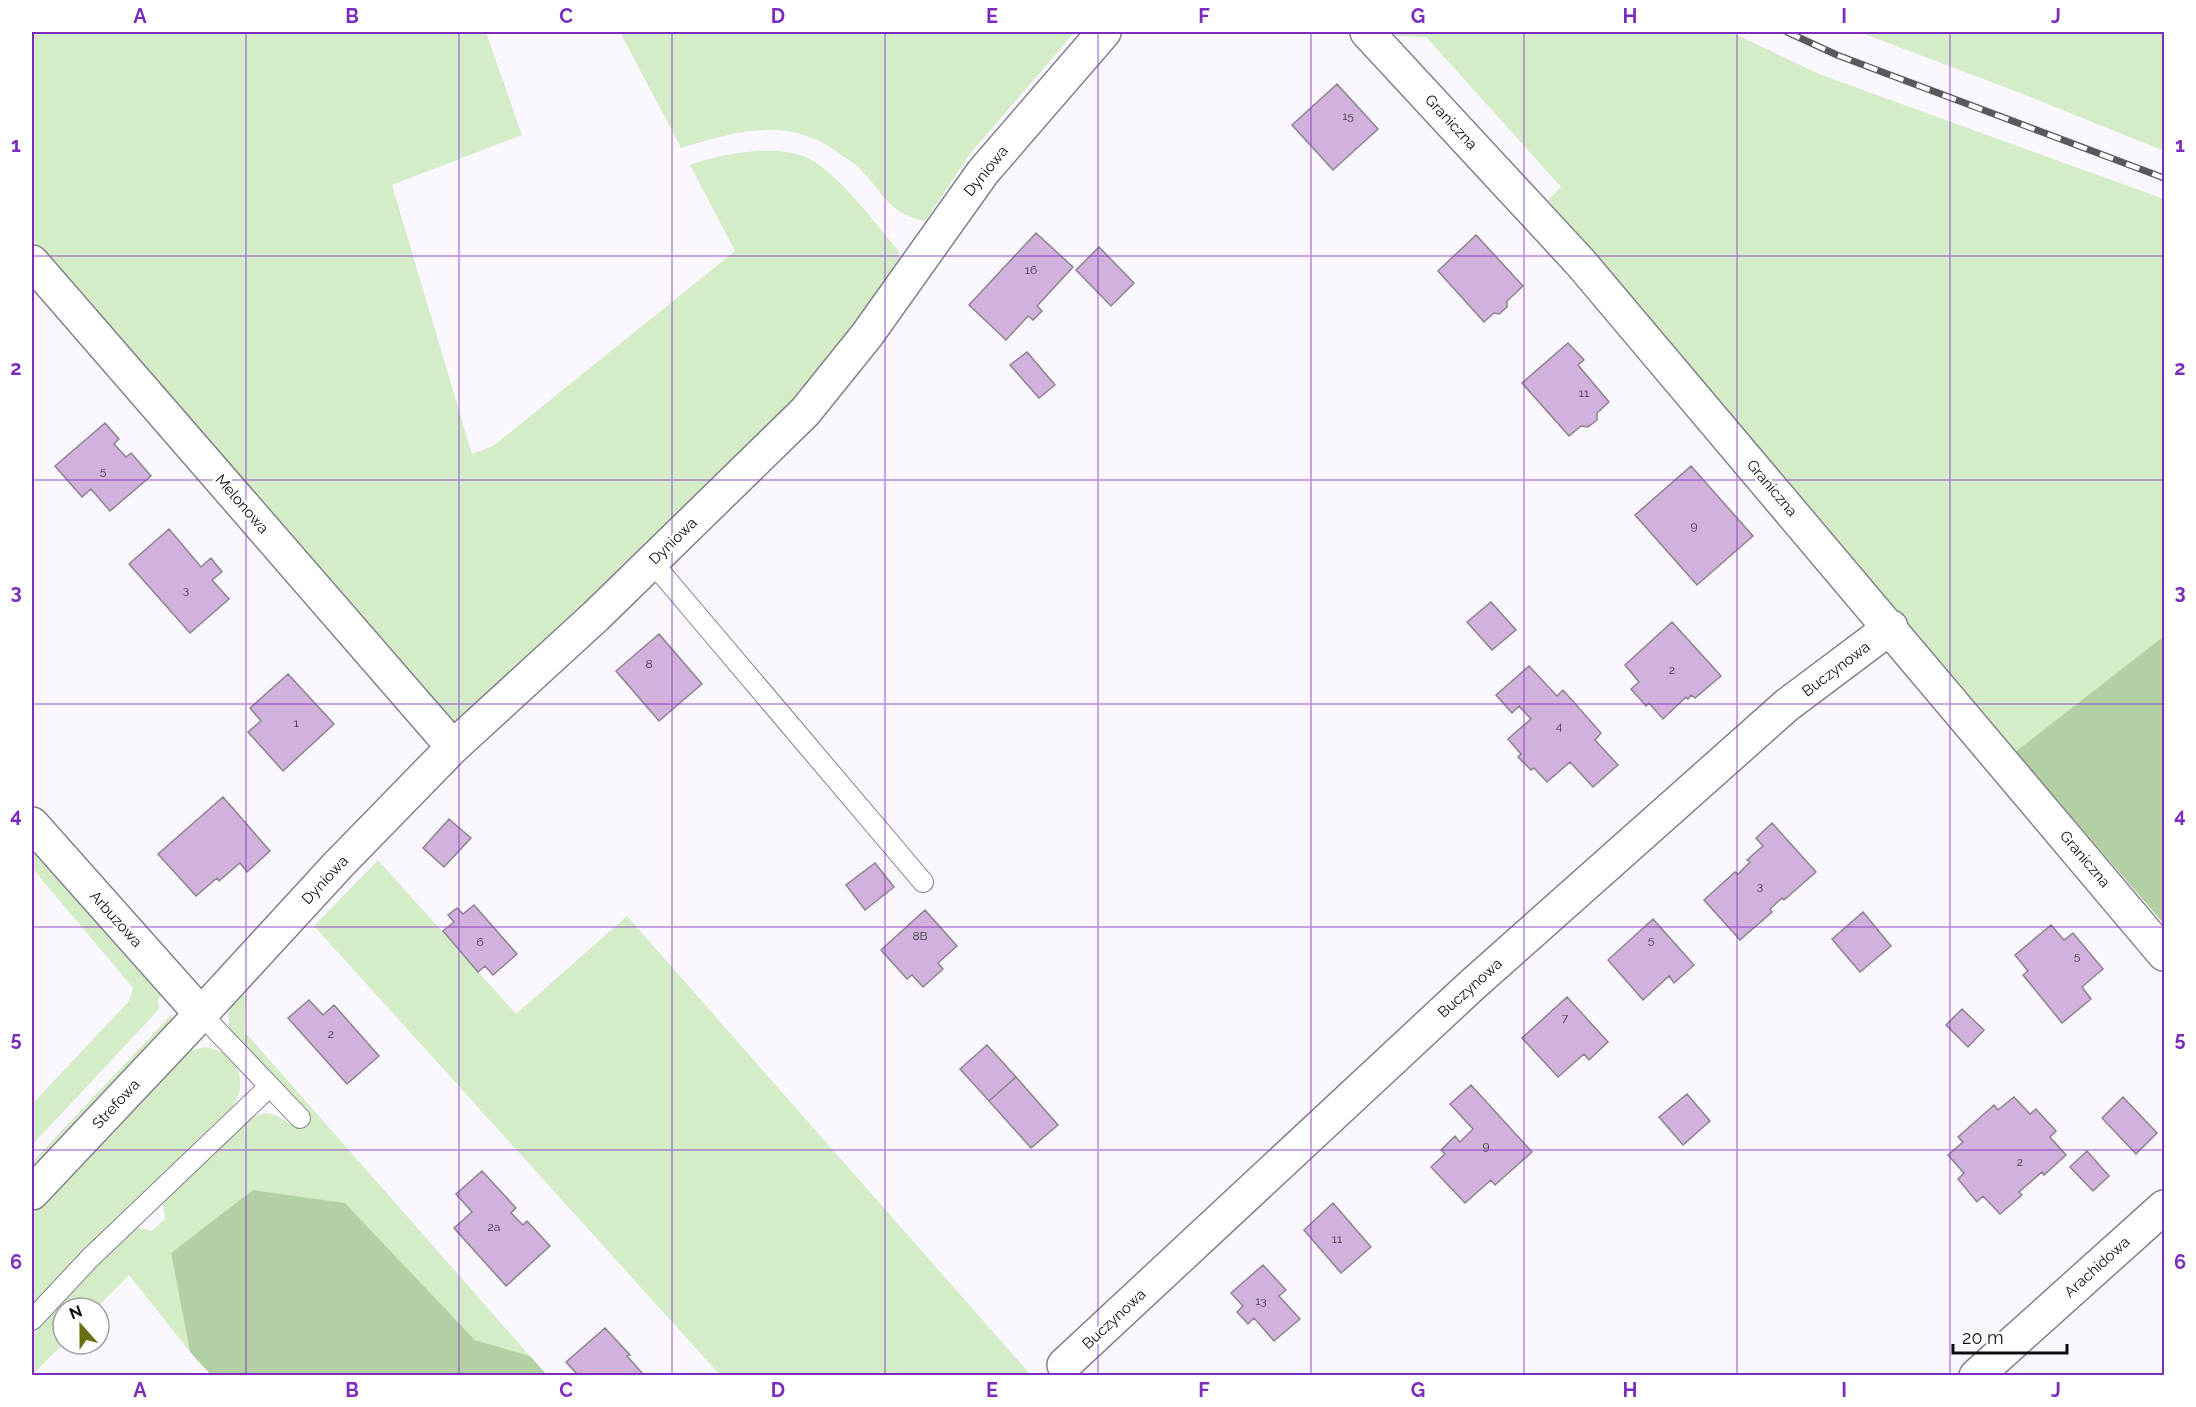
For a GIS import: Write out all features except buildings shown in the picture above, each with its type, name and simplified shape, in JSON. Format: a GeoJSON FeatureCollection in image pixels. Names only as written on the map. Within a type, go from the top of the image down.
{"type":"FeatureCollection","features":[{"type":"Feature","properties":{"kind":"street","name":"Dyniowa"},"geometry":{"type":"LineString","coordinates":[[201,1014],[338,865],[453,747],[652,562],[805,412],[867,335],[983,172],[1104,32]]}},
{"type":"Feature","properties":{"kind":"street","name":"Graniczna"},"geometry":{"type":"LineString","coordinates":[[1367,32],[1580,262],[1891,627],[2164,954]]}},
{"type":"Feature","properties":{"kind":"street","name":"Melonowa"},"geometry":{"type":"LineString","coordinates":[[32,262],[453,747]]}},
{"type":"Feature","properties":{"kind":"street","name":"Buczynowa"},"geometry":{"type":"LineString","coordinates":[[1064,1365],[1471,986],[1787,705],[1891,627]]}},
{"type":"Feature","properties":{"kind":"street","name":"Arbuzowa"},"geometry":{"type":"LineString","coordinates":[[32,824],[201,1014]]}},
{"type":"Feature","properties":{"kind":"street","name":"Strefowa"},"geometry":{"type":"LineString","coordinates":[[32,1193],[201,1014]]}},
{"type":"Feature","properties":{"kind":"street","name":"Arachidowa"},"geometry":{"type":"LineString","coordinates":[[1976,1376],[2164,1207]]}},
{"type":"Feature","properties":{"kind":"lane"},"geometry":{"type":"LineString","coordinates":[[652,562],[923,882]]}},
{"type":"Feature","properties":{"kind":"lane"},"geometry":{"type":"LineString","coordinates":[[201,1014],[300,1118]]}},
{"type":"Feature","properties":{"kind":"lane"},"geometry":{"type":"LineString","coordinates":[[32,1320],[90,1258],[269,1087]]}},
{"type":"Feature","properties":{"kind":"green space"},"geometry":{"type":"Polygon","coordinates":[[[32,32],[486,32],[522,135],[392,185],[472,454],[493,446],[735,251],[690,165],[717,157],[749,152],[781,151],[808,158],[832,176],[856,200],[898,250],[900,262],[850,333],[800,394],[586,604],[454,725],[32,238],[32,32]]]}},
{"type":"Feature","properties":{"kind":"green space"},"geometry":{"type":"Polygon","coordinates":[[[620,32],[1075,32],[970,154],[925,221],[903,214],[854,164],[821,142],[801,134],[782,130],[743,132],[681,148],[620,32]]]}},
{"type":"Feature","properties":{"kind":"green space"},"geometry":{"type":"Polygon","coordinates":[[[1393,32],[1731,32],[1819,74],[2164,199],[2164,636],[2015,752],[1548,200],[1561,187],[1426,37],[1397,36],[1393,32]]]}},
{"type":"Feature","properties":{"kind":"green space"},"geometry":{"type":"Polygon","coordinates":[[[1859,32],[2164,32],[2164,151],[2015,91],[1859,32]]]}},
{"type":"Feature","properties":{"kind":"green space"},"geometry":{"type":"Polygon","coordinates":[[[2164,636],[2164,924],[2015,752],[2164,636]]]}},
{"type":"Feature","properties":{"kind":"green space"},"geometry":{"type":"Polygon","coordinates":[[[32,841],[168,992],[158,999],[159,1008],[152,1017],[32,1145],[32,1104],[129,1001],[133,988],[32,868],[32,841]]]}},
{"type":"Feature","properties":{"kind":"green space"},"geometry":{"type":"Polygon","coordinates":[[[378,860],[516,1014],[627,916],[1031,1375],[720,1375],[314,926],[378,860]]]}},
{"type":"Feature","properties":{"kind":"green space"},"geometry":{"type":"Polygon","coordinates":[[[238,993],[246,996],[245,1032],[530,1356],[475,1340],[345,1203],[171,1253],[190,1352],[129,1275],[109,1296],[69,1296],[129,1232],[138,1228],[152,1231],[165,1219],[163,1205],[166,1198],[240,1127],[252,1118],[265,1113],[281,1118],[291,1125],[300,1118],[230,1031],[228,1013],[238,993]]]}},
{"type":"Feature","properties":{"kind":"green space"},"geometry":{"type":"Polygon","coordinates":[[[172,1014],[171,1022],[32,1170],[32,1162],[172,1014]]]}},
{"type":"Feature","properties":{"kind":"green space"},"geometry":{"type":"Polygon","coordinates":[[[205,1047],[225,1055],[233,1062],[237,1070],[240,1089],[231,1109],[87,1247],[32,1307],[32,1216],[182,1056],[189,1051],[205,1047]]]}},
{"type":"Feature","properties":{"kind":"green space"},"geometry":{"type":"Polygon","coordinates":[[[253,1190],[345,1203],[475,1340],[530,1356],[547,1375],[211,1375],[190,1352],[171,1253],[253,1190]]]}},
{"type":"Feature","properties":{"kind":"green space"},"geometry":{"type":"Polygon","coordinates":[[[51,1316],[51,1356],[32,1375],[32,1336],[51,1316]]]}},
{"type":"Feature","properties":{"kind":"railway"},"geometry":{"type":"LineString","coordinates":[[1787,32],[1837,55],[2164,178]]}}]}
